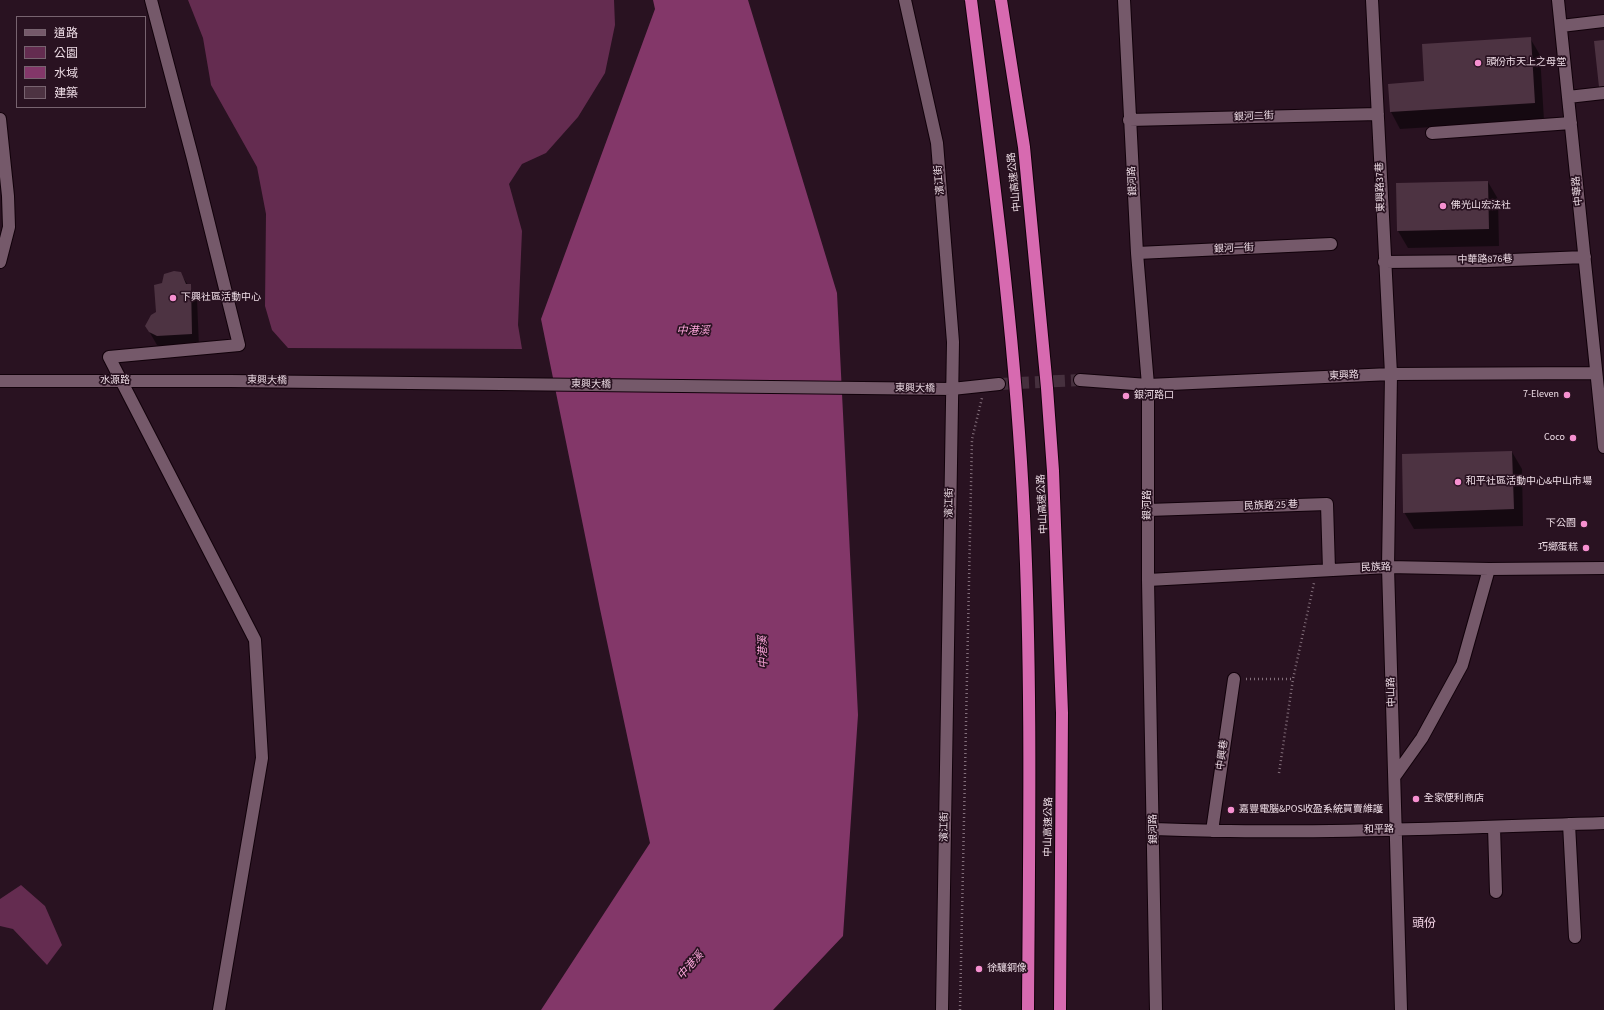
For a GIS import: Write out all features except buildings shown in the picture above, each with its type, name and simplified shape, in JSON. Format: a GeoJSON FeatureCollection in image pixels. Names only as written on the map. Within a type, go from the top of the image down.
{"type":"FeatureCollection","features":[{"type":"Feature","properties":{"kind":"highway","name":"中山高速公路"},"geometry":{"type":"LineString","coordinates":[[971,0],[1001,238],[1016,388],[1024,517],[1029,684],[1028,1010]]}},
{"type":"Feature","properties":{"kind":"highway","name":"中山高速公路"},"geometry":{"type":"LineString","coordinates":[[1001,0],[1024,146],[1047,388],[1053,471],[1062,712],[1060,1010]]}},
{"type":"Feature","properties":{"kind":"street"},"geometry":{"type":"LineString","coordinates":[[151,0],[193,159],[239,345],[109,357],[120,381],[255,640],[262,758],[219,1010]]}},
{"type":"Feature","properties":{"kind":"street","name":"濱江街"},"geometry":{"type":"LineString","coordinates":[[905,0],[937,143],[953,342],[942,1010]]}},
{"type":"Feature","properties":{"kind":"street","name":"銀河路"},"geometry":{"type":"LineString","coordinates":[[1124,0],[1136,253],[1148,385],[1148,580],[1154,829],[1156,1010]]}},
{"type":"Feature","properties":{"kind":"street","name":"東興路37巷"},"geometry":{"type":"LineString","coordinates":[[1372,0],[1390,374]]}},
{"type":"Feature","properties":{"kind":"street","name":"中華路"},"geometry":{"type":"LineString","coordinates":[[1558,0],[1585,256],[1600,376],[1604,447]]}},
{"type":"Feature","properties":{"kind":"street"},"geometry":{"type":"LineString","coordinates":[[1560,26],[1604,21]]}},
{"type":"Feature","properties":{"kind":"street"},"geometry":{"type":"LineString","coordinates":[[1568,97],[1604,93]]}},
{"type":"Feature","properties":{"kind":"street","name":"銀河二街"},"geometry":{"type":"LineString","coordinates":[[1129,120],[1378,114]]}},
{"type":"Feature","properties":{"kind":"street"},"geometry":{"type":"LineString","coordinates":[[0,119],[8,196],[9,227],[0,262]]}},
{"type":"Feature","properties":{"kind":"street"},"geometry":{"type":"LineString","coordinates":[[1432,132],[1571,123]]}},
{"type":"Feature","properties":{"kind":"street","name":"銀河一街"},"geometry":{"type":"LineString","coordinates":[[1136,253],[1331,244]]}},
{"type":"Feature","properties":{"kind":"street","name":"中華路876巷"},"geometry":{"type":"LineString","coordinates":[[1384,262],[1487,261],[1585,256]]}},
{"type":"Feature","properties":{"kind":"street"},"geometry":{"type":"LineString","coordinates":[[1600,376],[1604,362]]}},
{"type":"Feature","properties":{"kind":"street","name":"東興路"},"geometry":{"type":"LineString","coordinates":[[1080,380],[1148,385],[1390,374],[1600,376]]}},
{"type":"Feature","properties":{"kind":"street","name":"中山路"},"geometry":{"type":"LineString","coordinates":[[1390,374],[1388,566],[1402,1010]]}},
{"type":"Feature","properties":{"kind":"street","name":"水源路"},"geometry":{"type":"LineString","coordinates":[[0,381],[230,381]]}},
{"type":"Feature","properties":{"kind":"street","name":"東興大橋"},"geometry":{"type":"LineString","coordinates":[[230,381],[952,389],[982,384],[999,384]]}},
{"type":"Feature","properties":{"kind":"street","name":"民族路 25 巷"},"geometry":{"type":"LineString","coordinates":[[1148,510],[1327,504],[1329,570]]}},
{"type":"Feature","properties":{"kind":"street","name":"民族路"},"geometry":{"type":"LineString","coordinates":[[1148,580],[1388,566],[1489,569],[1604,568]]}},
{"type":"Feature","properties":{"kind":"street"},"geometry":{"type":"LineString","coordinates":[[1395,776],[1422,738],[1462,665],[1489,569]]}},
{"type":"Feature","properties":{"kind":"street","name":"中興巷"},"geometry":{"type":"LineString","coordinates":[[1212,831],[1234,679]]}},
{"type":"Feature","properties":{"kind":"street","name":"和平路"},"geometry":{"type":"LineString","coordinates":[[1154,829],[1212,831],[1397,830],[1604,823]]}},
{"type":"Feature","properties":{"kind":"street"},"geometry":{"type":"LineString","coordinates":[[1569,824],[1575,936]]}},
{"type":"Feature","properties":{"kind":"street"},"geometry":{"type":"LineString","coordinates":[[1494,827],[1496,892]]}},
{"type":"Feature","properties":{"kind":"path"},"geometry":{"type":"LineString","coordinates":[[960,1010],[972,439],[981,405],[982,384]]}},
{"type":"Feature","properties":{"kind":"path"},"geometry":{"type":"LineString","coordinates":[[1279,773],[1293,679],[1317,571]]}},
{"type":"Feature","properties":{"kind":"path"},"geometry":{"type":"LineString","coordinates":[[1234,679],[1293,679]]}},
{"type":"Feature","properties":{"kind":"green space"},"geometry":{"type":"Polygon","coordinates":[[[188,0],[614,0],[615,25],[605,73],[578,117],[546,153],[522,164],[509,184],[522,231],[518,325],[522,349],[288,348],[272,330],[265,306],[266,214],[257,167],[211,85],[203,38],[188,0]]]}},
{"type":"Feature","properties":{"kind":"green space"},"geometry":{"type":"Polygon","coordinates":[[[21,885],[45,906],[62,945],[47,965],[13,929],[0,926],[0,899],[21,885]]]}},
{"type":"Feature","properties":{"kind":"water","name":"中港溪"},"geometry":{"type":"Polygon","coordinates":[[[653,0],[748,0],[837,293],[858,715],[843,936],[773,1010],[541,1010],[650,843],[600,609],[541,319],[655,9],[653,0]]]}},
{"type":"Feature","properties":{"kind":"tunnel"},"geometry":{"type":"LineString","coordinates":[[999,384],[1080,380]]}},
{"type":"Feature","properties":{"kind":"place","name":"頭份市天上之母堂"},"geometry":{"type":"Point","coordinates":[1478,63]}},
{"type":"Feature","properties":{"kind":"place","name":"佛光山宏法社"},"geometry":{"type":"Point","coordinates":[1443,206]}},
{"type":"Feature","properties":{"kind":"place","name":"下興社區活動中心"},"geometry":{"type":"Point","coordinates":[173,298]}},
{"type":"Feature","properties":{"kind":"place","name":"7-Eleven"},"geometry":{"type":"Point","coordinates":[1567,395]}},
{"type":"Feature","properties":{"kind":"place","name":"銀河路口"},"geometry":{"type":"Point","coordinates":[1126,396]}},
{"type":"Feature","properties":{"kind":"place","name":"Coco"},"geometry":{"type":"Point","coordinates":[1573,438]}},
{"type":"Feature","properties":{"kind":"place","name":"和平社區活動中心&中山市場"},"geometry":{"type":"Point","coordinates":[1458,482]}},
{"type":"Feature","properties":{"kind":"place","name":"下公園"},"geometry":{"type":"Point","coordinates":[1584,524]}},
{"type":"Feature","properties":{"kind":"place","name":"巧鄉蛋糕"},"geometry":{"type":"Point","coordinates":[1586,548]}},
{"type":"Feature","properties":{"kind":"place","name":"全家便利商店"},"geometry":{"type":"Point","coordinates":[1416,799]}},
{"type":"Feature","properties":{"kind":"place","name":"嘉豐電腦&POS收盈系統買賣維護"},"geometry":{"type":"Point","coordinates":[1231,810]}},
{"type":"Feature","properties":{"kind":"place","name":"徐驤銅像"},"geometry":{"type":"Point","coordinates":[979,969]}},
{"type":"Feature","properties":{"kind":"district","name":"頭份"},"geometry":{"type":"Point","coordinates":[1424,924]}}]}
